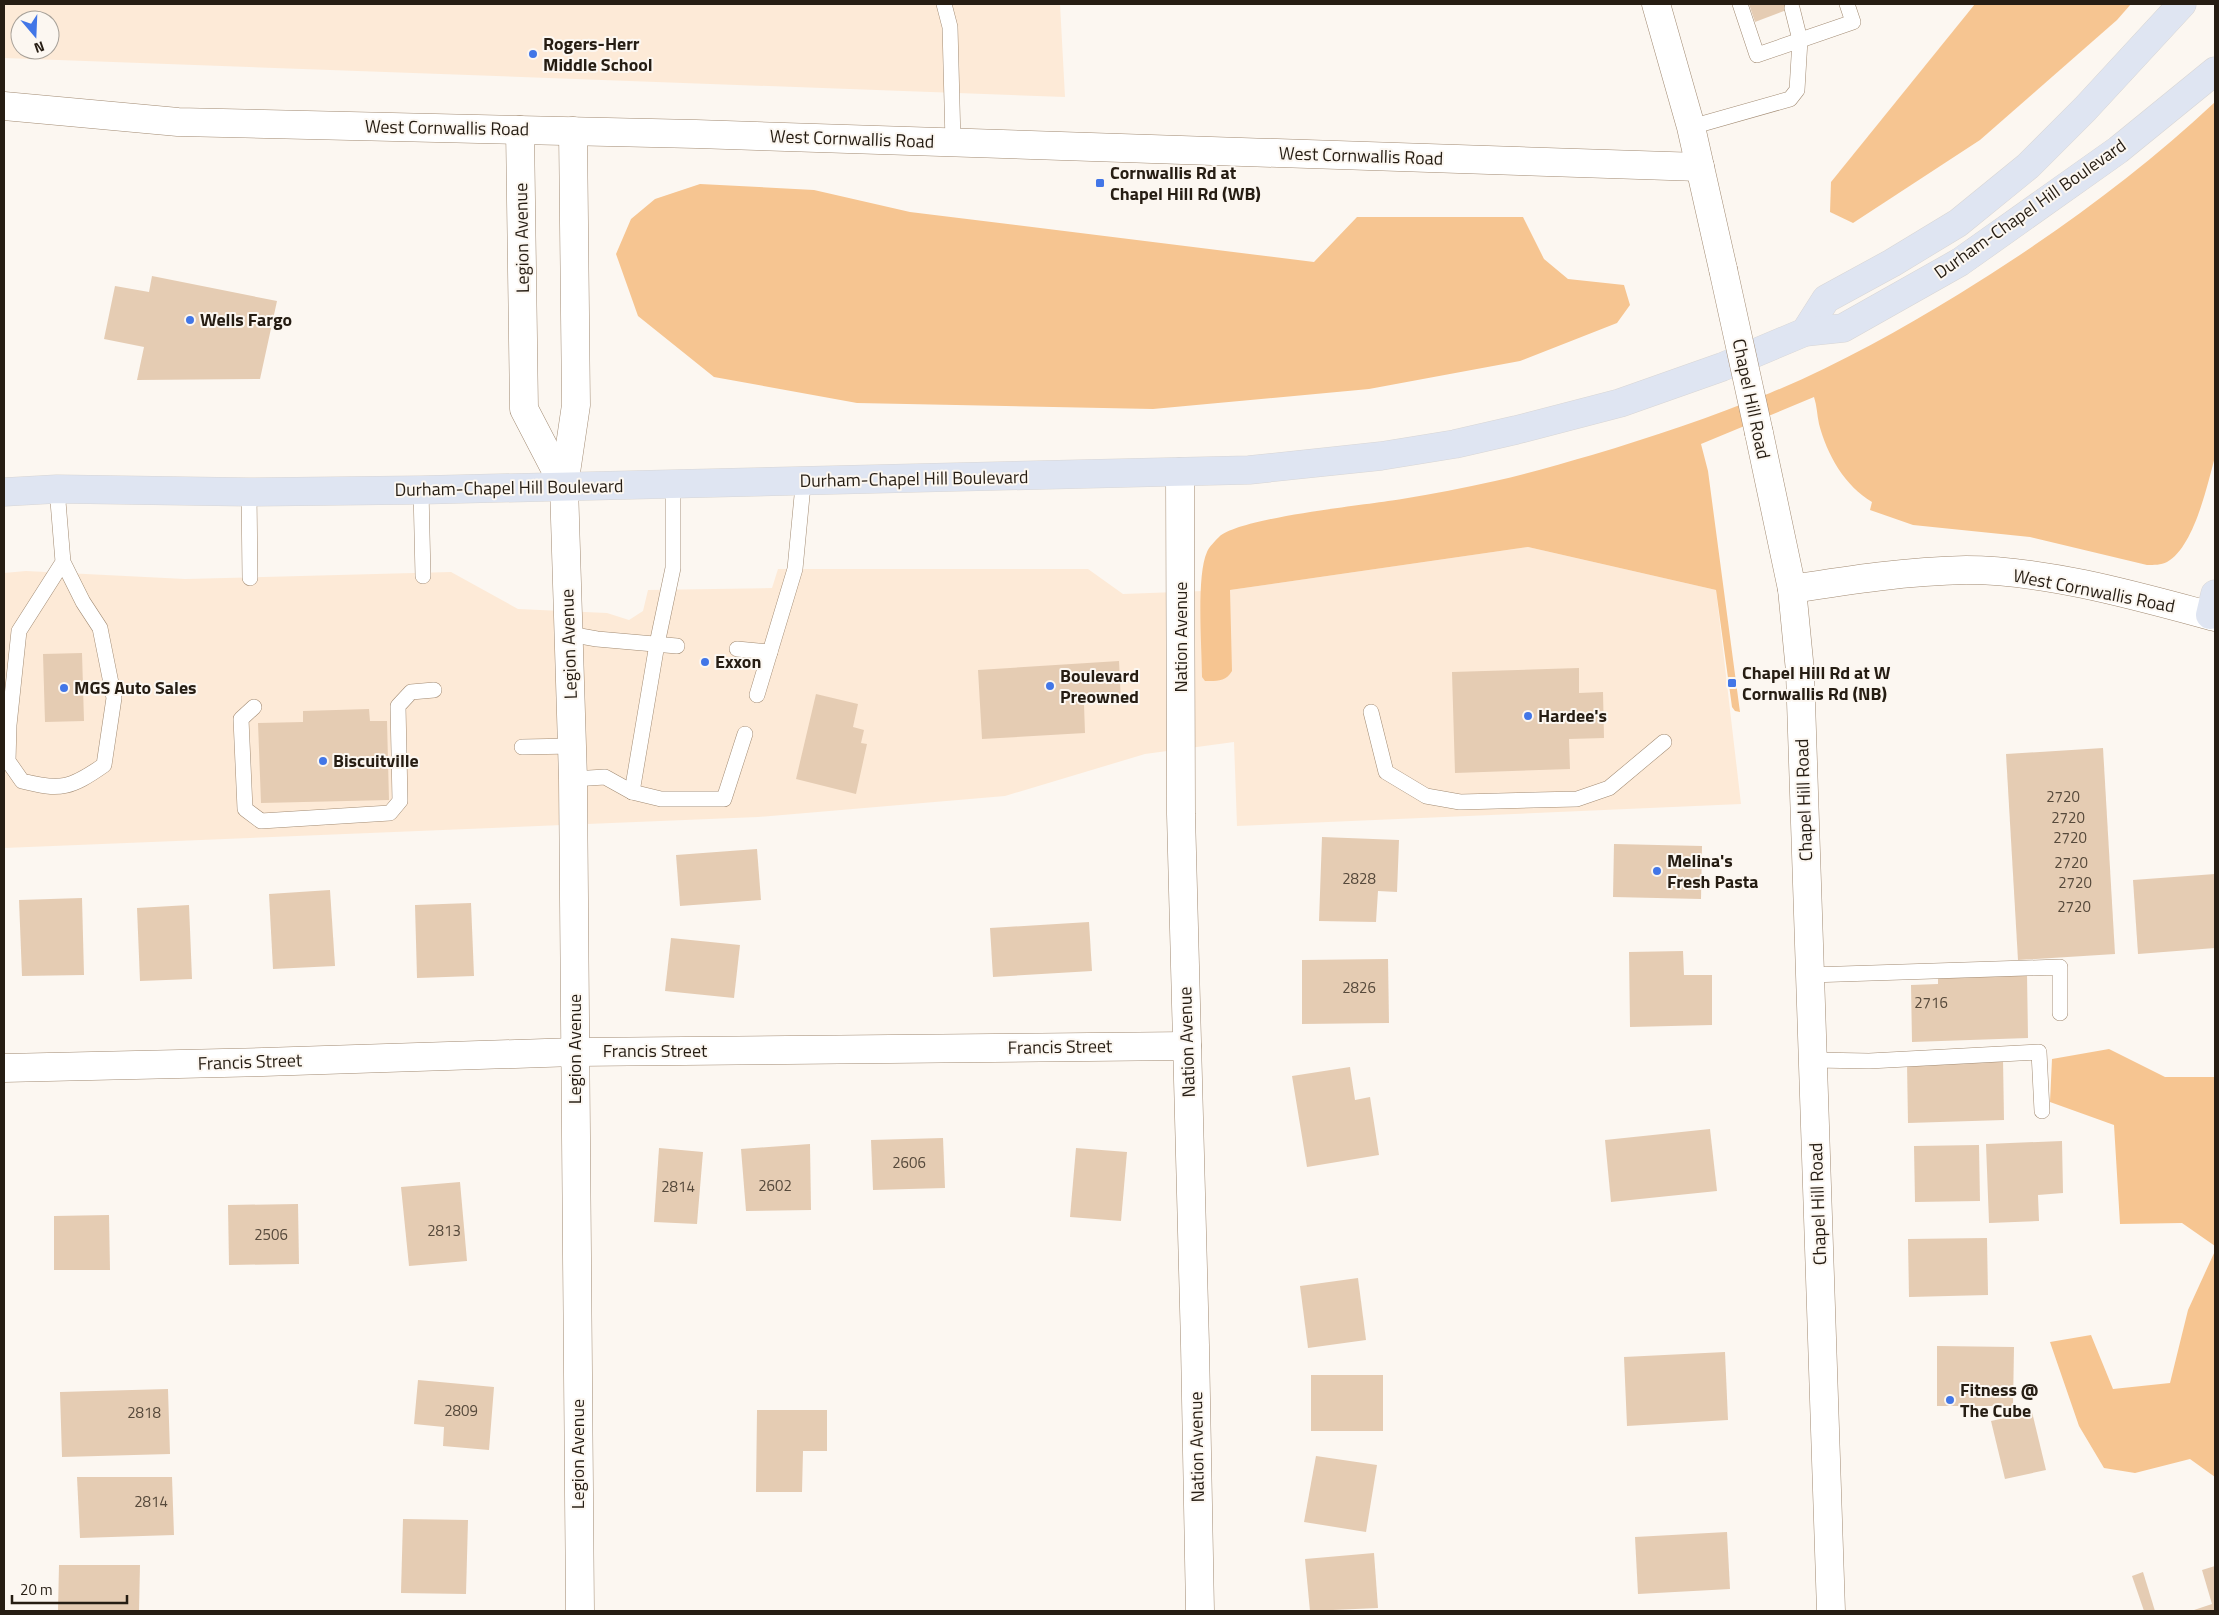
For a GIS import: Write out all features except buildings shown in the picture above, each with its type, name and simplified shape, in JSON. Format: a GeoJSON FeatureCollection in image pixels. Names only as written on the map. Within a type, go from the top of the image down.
{"type":"FeatureCollection","features":[{"type":"Feature","properties":{"kind":"main road","name":"Durham-Chapel Hill Boulevard"},"geometry":{"type":"LineString","coordinates":[[1805,332],[1826,299],[1892,263],[1958,223],[2028,166],[2092,102],[2182,4]]}},
{"type":"Feature","properties":{"kind":"main road","name":"Durham-Chapel Hill Boulevard"},"geometry":{"type":"LineString","coordinates":[[4,492],[57,489],[249,492],[421,490],[673,484],[804,478],[1249,470],[1342,462],[1455,444],[1620,403],[1722,367],[1805,332],[1843,328],[1960,262],[2118,150],[2215,71]]}},
{"type":"Feature","properties":{"kind":"street","name":"Chapel Hill Road"},"geometry":{"type":"LineString","coordinates":[[1656,4],[1691,127],[1792,589],[1800,671],[1831,1611]]}},
{"type":"Feature","properties":{"kind":"street","name":"West Cornwallis Road"},"geometry":{"type":"LineString","coordinates":[[4,106],[178,122],[953,142],[1700,167]]}},
{"type":"Feature","properties":{"kind":"street","name":"Legion Avenue"},"geometry":{"type":"LineString","coordinates":[[520,130],[524,408],[564,486]]}},
{"type":"Feature","properties":{"kind":"street","name":"Legion Avenue"},"geometry":{"type":"LineString","coordinates":[[573,132],[576,405],[564,486],[573,746],[580,1611]]}},
{"type":"Feature","properties":{"kind":"street","name":"Nation Avenue"},"geometry":{"type":"LineString","coordinates":[[1180,472],[1181,814],[1196,1345],[1200,1611]]}},
{"type":"Feature","properties":{"kind":"street","name":"West Cornwallis Road"},"geometry":{"type":"LineString","coordinates":[[1792,589],[1876,576],[1966,570],[2012,573],[2054,579],[2214,608]]}},
{"type":"Feature","properties":{"kind":"street","name":"Francis Street"},"geometry":{"type":"LineString","coordinates":[[4,1068],[574,1052],[1187,1046]]}},
{"type":"Feature","properties":{"kind":"lane"},"geometry":{"type":"LineString","coordinates":[[944,4],[950,27],[953,142]]}},
{"type":"Feature","properties":{"kind":"lane"},"geometry":{"type":"LineString","coordinates":[[1740,4],[1757,55],[1853,22],[1847,4]]}},
{"type":"Feature","properties":{"kind":"lane"},"geometry":{"type":"LineString","coordinates":[[1691,127],[1790,99],[1796,90],[1800,40],[1792,8]]}},
{"type":"Feature","properties":{"kind":"lane"},"geometry":{"type":"LineString","coordinates":[[757,695],[795,569],[804,478]]}},
{"type":"Feature","properties":{"kind":"lane"},"geometry":{"type":"LineString","coordinates":[[632,792],[657,644],[673,568],[673,484]]}},
{"type":"Feature","properties":{"kind":"lane"},"geometry":{"type":"LineString","coordinates":[[57,489],[63,562],[83,602],[100,628],[114,698],[104,765],[79,782],[48,787],[22,781],[8,761],[9,725],[19,631],[63,562]]}},
{"type":"Feature","properties":{"kind":"lane"},"geometry":{"type":"LineString","coordinates":[[421,490],[423,576]]}},
{"type":"Feature","properties":{"kind":"lane"},"geometry":{"type":"LineString","coordinates":[[249,492],[250,578]]}},
{"type":"Feature","properties":{"kind":"lane"},"geometry":{"type":"LineString","coordinates":[[569,634],[598,639],[677,646]]}},
{"type":"Feature","properties":{"kind":"lane"},"geometry":{"type":"LineString","coordinates":[[737,649],[770,652]]}},
{"type":"Feature","properties":{"kind":"lane"},"geometry":{"type":"LineString","coordinates":[[254,706],[241,719],[245,809],[261,820],[390,813],[400,801],[398,706],[411,692],[434,690]]}},
{"type":"Feature","properties":{"kind":"lane"},"geometry":{"type":"LineString","coordinates":[[1372,712],[1386,772],[1426,796],[1460,802],[1577,799],[1609,788],[1664,742]]}},
{"type":"Feature","properties":{"kind":"lane"},"geometry":{"type":"LineString","coordinates":[[573,779],[605,777],[632,792],[661,800],[724,799],[745,734]]}},
{"type":"Feature","properties":{"kind":"lane"},"geometry":{"type":"LineString","coordinates":[[522,747],[573,746]]}},
{"type":"Feature","properties":{"kind":"lane"},"geometry":{"type":"LineString","coordinates":[[1810,975],[2060,967],[2060,1013]]}},
{"type":"Feature","properties":{"kind":"lane"},"geometry":{"type":"LineString","coordinates":[[1814,1060],[1869,1061],[2039,1052],[2042,1111]]}},
{"type":"Feature","properties":{"kind":"shaded area","name":"Rogers-Herr Middle School"},"geometry":{"type":"Polygon","coordinates":[[[4,4],[1060,4],[1065,97],[58,60],[60,60],[60,10],[10,10],[10,58],[4,58],[4,4]]]}},
{"type":"Feature","properties":{"kind":"shaded area"},"geometry":{"type":"Polygon","coordinates":[[[1975,4],[2131,4],[2117,20],[1980,140],[1853,223],[1830,212],[1831,182],[1975,4]]]}},
{"type":"Feature","properties":{"kind":"shaded area"},"geometry":{"type":"Polygon","coordinates":[[[2215,102],[2215,457],[2192,530],[2185,543],[2167,562],[2147,565],[2030,537],[1913,525],[1870,510],[1872,502],[1853,487],[1838,469],[1832,458],[1822,436],[1814,397],[1701,444],[1708,471],[1740,712],[1735,711],[1732,707],[1716,590],[1528,547],[1230,590],[1232,671],[1230,675],[1220,680],[1205,681],[1202,677],[1200,613],[1202,578],[1207,552],[1219,537],[1252,523],[1425,495],[1483,484],[1531,472],[1682,426],[1795,383],[1843,360],[1913,321],[2026,251],[2124,180],[2215,102]]]}},
{"type":"Feature","properties":{"kind":"shaded area"},"geometry":{"type":"Polygon","coordinates":[[[700,184],[814,190],[910,212],[1314,262],[1357,217],[1523,217],[1544,259],[1568,279],[1624,285],[1630,305],[1617,323],[1520,361],[1369,389],[1153,409],[857,403],[714,377],[638,316],[616,254],[631,219],[655,199],[700,184]]]}},
{"type":"Feature","properties":{"kind":"shaded area"},"geometry":{"type":"Polygon","coordinates":[[[1528,547],[1716,590],[1741,804],[1237,826],[1234,742],[1145,754],[1005,796],[758,817],[4,848],[4,573],[26,571],[185,579],[451,572],[518,609],[607,613],[629,620],[643,611],[648,590],[772,588],[778,569],[1088,569],[1123,594],[1230,590],[1528,547]]]}},
{"type":"Feature","properties":{"kind":"shaded area"},"geometry":{"type":"Polygon","coordinates":[[[2109,1049],[2165,1077],[2215,1077],[2215,1246],[2182,1223],[2120,1224],[2114,1125],[2050,1102],[2052,1059],[2109,1049]]]}},
{"type":"Feature","properties":{"kind":"shaded area"},"geometry":{"type":"Polygon","coordinates":[[[2215,1251],[2215,1477],[2190,1459],[2135,1473],[2104,1468],[2079,1426],[2050,1342],[2091,1335],[2113,1389],[2170,1383],[2188,1310],[2215,1251]]]}},
{"type":"Feature","properties":{"kind":"place","name":"Rogers-Herr Middle School"},"geometry":{"type":"Point","coordinates":[533,54]}},
{"type":"Feature","properties":{"kind":"place","name":"Cornwallis Rd at Chapel Hill Rd (WB)"},"geometry":{"type":"Point","coordinates":[1100,183]}},
{"type":"Feature","properties":{"kind":"place","name":"Wells Fargo"},"geometry":{"type":"Point","coordinates":[190,320]}},
{"type":"Feature","properties":{"kind":"place","name":"Exxon"},"geometry":{"type":"Point","coordinates":[705,662]}},
{"type":"Feature","properties":{"kind":"place","name":"Chapel Hill Rd at W Cornwallis Rd (NB)"},"geometry":{"type":"Point","coordinates":[1732,683]}},
{"type":"Feature","properties":{"kind":"place","name":"Boulevard Preowned"},"geometry":{"type":"Point","coordinates":[1050,686]}},
{"type":"Feature","properties":{"kind":"place","name":"MGS Auto Sales"},"geometry":{"type":"Point","coordinates":[64,688]}},
{"type":"Feature","properties":{"kind":"place","name":"Hardee's"},"geometry":{"type":"Point","coordinates":[1528,716]}},
{"type":"Feature","properties":{"kind":"place","name":"Biscuitville"},"geometry":{"type":"Point","coordinates":[323,761]}},
{"type":"Feature","properties":{"kind":"place","name":"Melina's Fresh Pasta"},"geometry":{"type":"Point","coordinates":[1657,871]}},
{"type":"Feature","properties":{"kind":"place","name":"Fitness @ The Cube"},"geometry":{"type":"Point","coordinates":[1950,1400]}}]}
